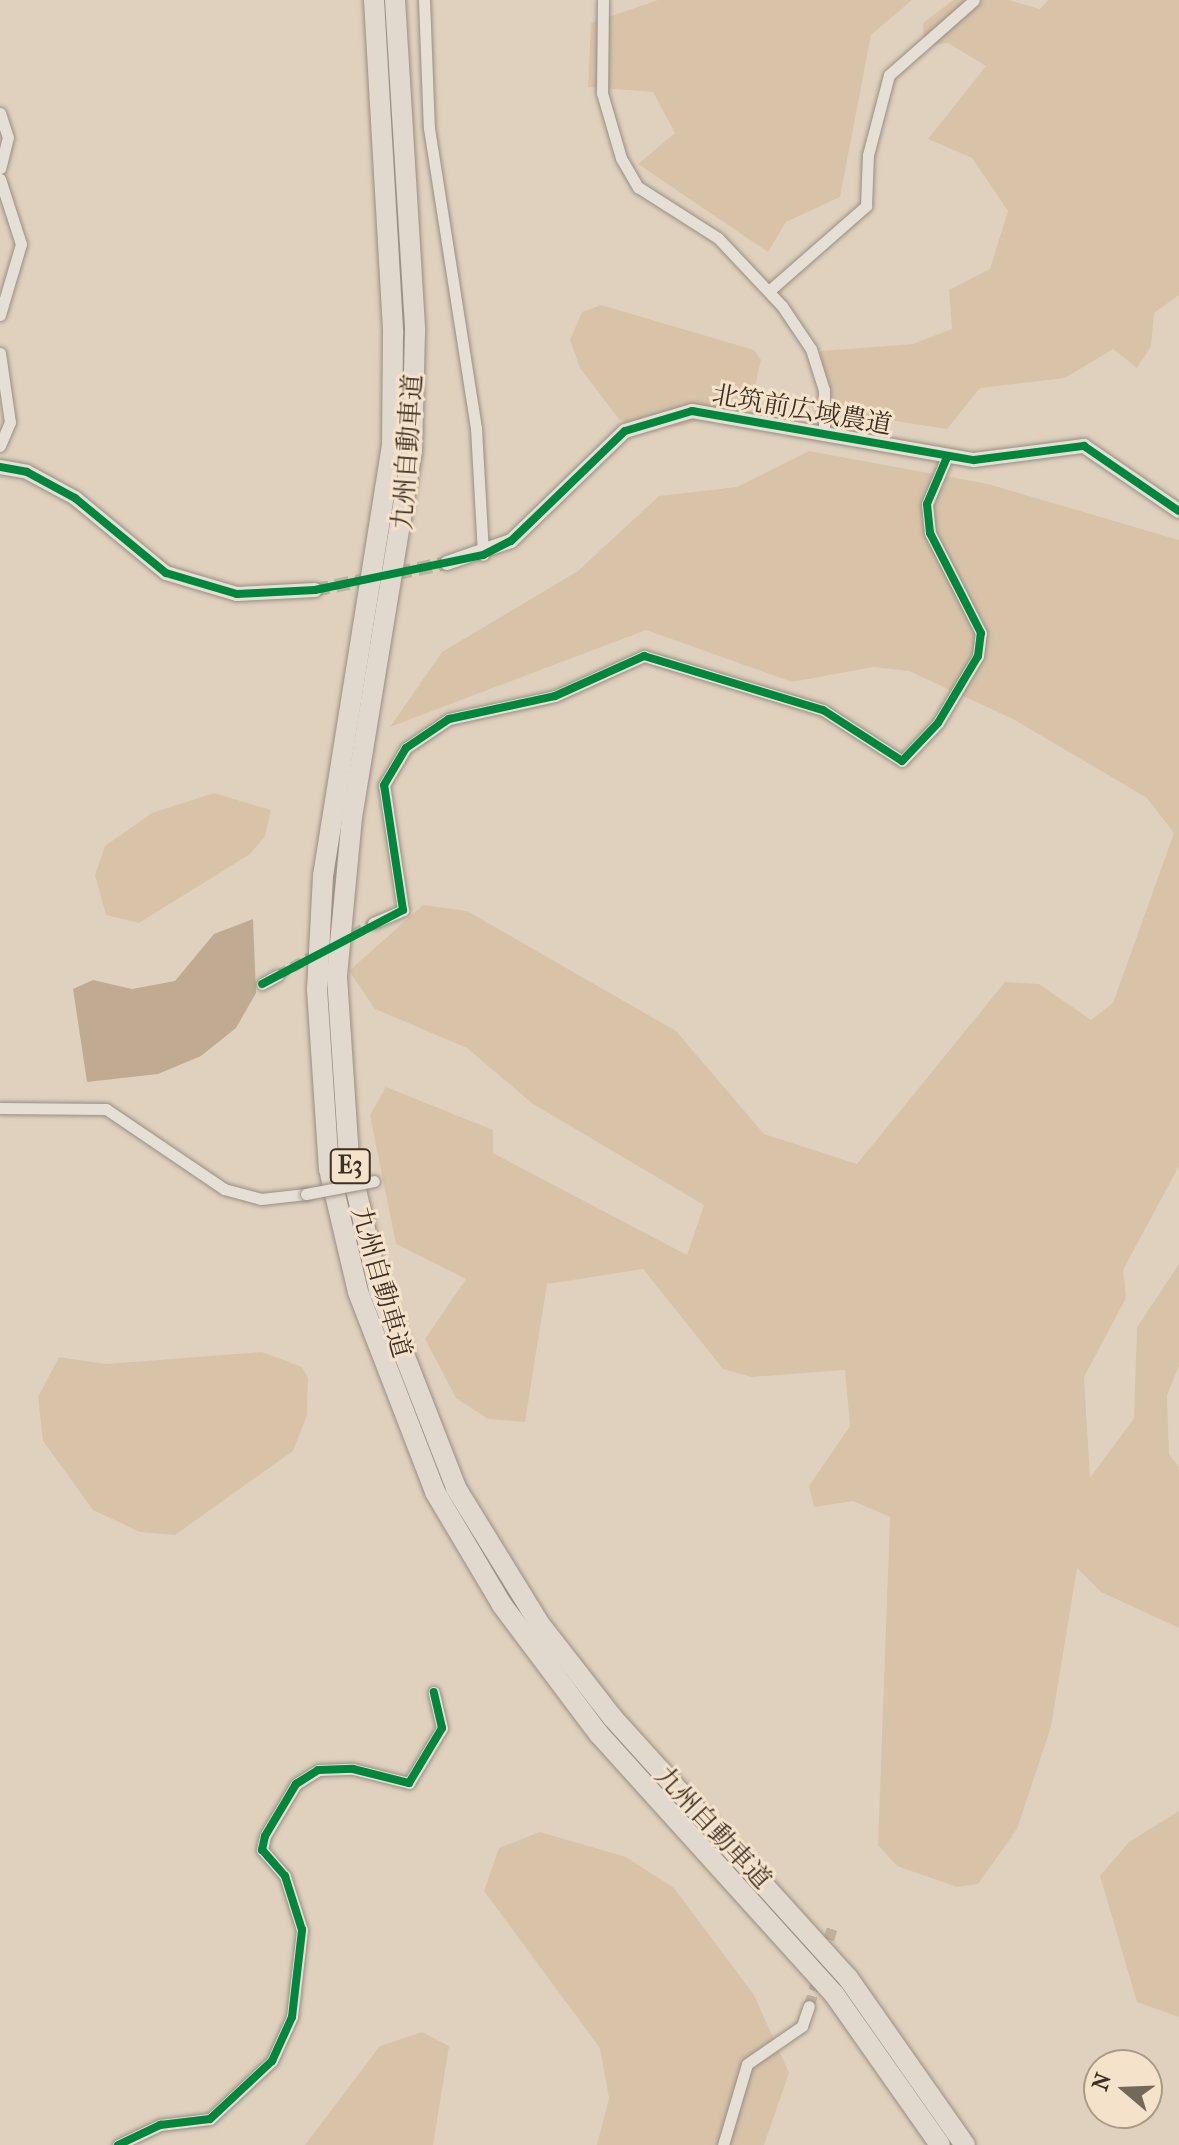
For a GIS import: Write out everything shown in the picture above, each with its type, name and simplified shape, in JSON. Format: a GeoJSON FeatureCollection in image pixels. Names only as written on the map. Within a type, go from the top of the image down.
{"type":"FeatureCollection","features":[{"type":"Feature","properties":{"kind":"highway","name":"九州自動車道"},"geometry":{"type":"LineString","coordinates":[[374,0],[393,334],[392,445],[323,876],[317,989],[329,1169],[358,1292],[435,1492],[502,1605],[599,1734],[834,1994],[940,2145]]}},
{"type":"Feature","properties":{"kind":"highway","name":"九州自動車道"},"geometry":{"type":"LineString","coordinates":[[395,0],[415,331],[412,451],[352,817],[337,977],[349,1159],[376,1277],[456,1488],[539,1623],[613,1718],[848,1978],[965,2145]]}},
{"type":"Feature","properties":{"kind":"street"},"geometry":{"type":"LineString","coordinates":[[424,0],[429,128],[476,428],[483,555]]}},
{"type":"Feature","properties":{"kind":"street"},"geometry":{"type":"LineString","coordinates":[[603,0],[602,93],[621,158],[638,187],[718,238],[770,290],[811,349],[824,390],[824,432]]}},
{"type":"Feature","properties":{"kind":"street"},"geometry":{"type":"LineString","coordinates":[[770,290],[866,206],[868,155],[889,75],[974,0]]}},
{"type":"Feature","properties":{"kind":"street"},"geometry":{"type":"LineString","coordinates":[[0,113],[8,137],[0,168]]}},
{"type":"Feature","properties":{"kind":"street"},"geometry":{"type":"LineString","coordinates":[[0,179],[21,244],[0,315]]}},
{"type":"Feature","properties":{"kind":"street"},"geometry":{"type":"LineString","coordinates":[[0,353],[10,422],[0,446]]}},
{"type":"Feature","properties":{"kind":"street","name":"北筑前広域農道"},"geometry":{"type":"LineString","coordinates":[[447,563],[483,555],[511,541],[612,440],[651,419],[727,413],[947,457],[996,459],[1084,446],[1179,511]]}},
{"type":"Feature","properties":{"kind":"street"},"geometry":{"type":"LineString","coordinates":[[373,923],[403,910],[384,797],[406,748],[449,719],[555,696],[644,656],[823,710],[902,761],[938,723],[978,656],[981,633],[930,533],[927,504],[947,457]]}},
{"type":"Feature","properties":{"kind":"street"},"geometry":{"type":"LineString","coordinates":[[0,467],[27,472],[75,498],[166,573],[237,594],[315,590]]}},
{"type":"Feature","properties":{"kind":"street"},"geometry":{"type":"LineString","coordinates":[[262,984],[278,975]]}},
{"type":"Feature","properties":{"kind":"street"},"geometry":{"type":"LineString","coordinates":[[0,1108],[106,1109],[224,1189],[261,1199],[374,1181]]}},
{"type":"Feature","properties":{"kind":"street"},"geometry":{"type":"LineString","coordinates":[[118,2145],[160,2125],[210,2119],[272,2061],[294,2008],[302,1930],[285,1876],[262,1850],[265,1836],[296,1784],[318,1770],[353,1769],[409,1783],[442,1728],[434,1692]]}},
{"type":"Feature","properties":{"kind":"street"},"geometry":{"type":"LineString","coordinates":[[723,2145],[747,2064],[802,2026],[809,2006]]}},
{"type":"Feature","properties":{"kind":"shaded area"},"geometry":{"type":"Polygon","coordinates":[[[658,0],[912,0],[871,35],[840,197],[786,222],[768,252],[638,164],[675,133],[653,92],[588,87],[591,23],[658,0]]]}},
{"type":"Feature","properties":{"kind":"shaded area"},"geometry":{"type":"Polygon","coordinates":[[[953,0],[1008,0],[1040,9],[1048,0],[1179,0],[1179,295],[1154,313],[1151,346],[1137,368],[1113,349],[1065,378],[980,388],[947,429],[818,409],[821,351],[913,344],[952,329],[949,290],[990,269],[1008,211],[972,158],[928,139],[986,66],[948,43],[924,46],[923,23],[953,0]]]}},
{"type":"Feature","properties":{"kind":"shaded area"},"geometry":{"type":"Polygon","coordinates":[[[601,305],[754,350],[761,360],[754,391],[728,411],[682,426],[638,428],[619,419],[580,368],[570,340],[582,312],[601,305]]]}},
{"type":"Feature","properties":{"kind":"shaded area"},"geometry":{"type":"Polygon","coordinates":[[[809,451],[988,484],[1179,540],[1179,1166],[1123,1270],[1126,1298],[1084,1377],[1090,1478],[1134,1418],[1137,1327],[1179,1264],[1179,1366],[1167,1395],[1169,1454],[1179,1467],[1179,1628],[1101,1592],[1077,1568],[1051,1727],[1017,1829],[978,1884],[957,1887],[897,1866],[878,1845],[890,1517],[853,1501],[814,1507],[809,1486],[850,1426],[845,1370],[751,1377],[723,1369],[643,1269],[547,1284],[525,1422],[488,1419],[456,1398],[425,1339],[466,1279],[396,1244],[370,1115],[386,1087],[493,1130],[493,1153],[687,1255],[704,1205],[533,1104],[467,1048],[375,1009],[349,971],[423,905],[467,911],[676,1031],[764,1134],[857,1164],[1005,982],[1039,984],[1091,1020],[1113,1003],[1174,833],[1147,798],[1013,719],[909,671],[873,667],[792,682],[646,630],[390,727],[442,652],[578,571],[659,496],[737,487],[809,451]]]}},
{"type":"Feature","properties":{"kind":"shaded area"},"geometry":{"type":"Polygon","coordinates":[[[214,793],[271,810],[265,836],[250,854],[139,923],[106,915],[95,875],[105,846],[152,813],[214,793]]]}},
{"type":"Feature","properties":{"kind":"shaded area"},"geometry":{"type":"Polygon","coordinates":[[[253,919],[256,993],[236,1028],[201,1056],[158,1074],[87,1082],[73,989],[93,980],[132,989],[175,981],[214,934],[253,919]]]}},
{"type":"Feature","properties":{"kind":"shaded area"},"geometry":{"type":"Polygon","coordinates":[[[262,1352],[302,1367],[308,1378],[307,1415],[293,1451],[175,1535],[140,1532],[93,1510],[43,1441],[38,1397],[59,1357],[106,1364],[262,1352]]]}},
{"type":"Feature","properties":{"kind":"shaded area"},"geometry":{"type":"Polygon","coordinates":[[[1179,1811],[1179,2017],[1137,2002],[1100,1876],[1129,1842],[1179,1811]]]}},
{"type":"Feature","properties":{"kind":"shaded area"},"geometry":{"type":"Polygon","coordinates":[[[540,1832],[626,1857],[674,1888],[754,1995],[789,2073],[764,2145],[597,2145],[609,2098],[600,2048],[484,1891],[499,1848],[540,1832]]]}},
{"type":"Feature","properties":{"kind":"shaded area"},"geometry":{"type":"Polygon","coordinates":[[[422,2032],[449,2046],[433,2145],[305,2145],[380,2046],[422,2032]]]}},
{"type":"Feature","properties":{"kind":"tunnel"},"geometry":{"type":"LineString","coordinates":[[315,590],[447,563]]}},
{"type":"Feature","properties":{"kind":"tunnel"},"geometry":{"type":"LineString","coordinates":[[338,942],[373,923]]}},
{"type":"Feature","properties":{"kind":"tunnel"},"geometry":{"type":"LineString","coordinates":[[278,975],[319,952]]}},
{"type":"Feature","properties":{"kind":"tunnel"},"geometry":{"type":"LineString","coordinates":[[824,1955],[833,1925]]}},
{"type":"Feature","properties":{"kind":"tunnel"},"geometry":{"type":"LineString","coordinates":[[809,2006],[818,1976]]}},
{"type":"Feature","properties":{"kind":"cycle path"},"geometry":{"type":"LineString","coordinates":[[0,467],[27,472],[75,498],[166,573],[237,594],[315,590],[483,555],[511,541],[625,431],[692,411],[974,460],[1084,446],[1179,511]]}},
{"type":"Feature","properties":{"kind":"cycle path"},"geometry":{"type":"LineString","coordinates":[[262,984],[403,910],[384,785],[406,748],[449,719],[555,696],[644,656],[823,710],[902,761],[938,723],[978,656],[981,633],[930,533],[927,504],[947,457]]}},
{"type":"Feature","properties":{"kind":"cycle path"},"geometry":{"type":"LineString","coordinates":[[118,2145],[160,2125],[210,2119],[272,2061],[292,2017],[302,1930],[285,1876],[262,1850],[265,1836],[296,1784],[318,1770],[353,1769],[409,1783],[442,1728],[434,1692]]}}]}
